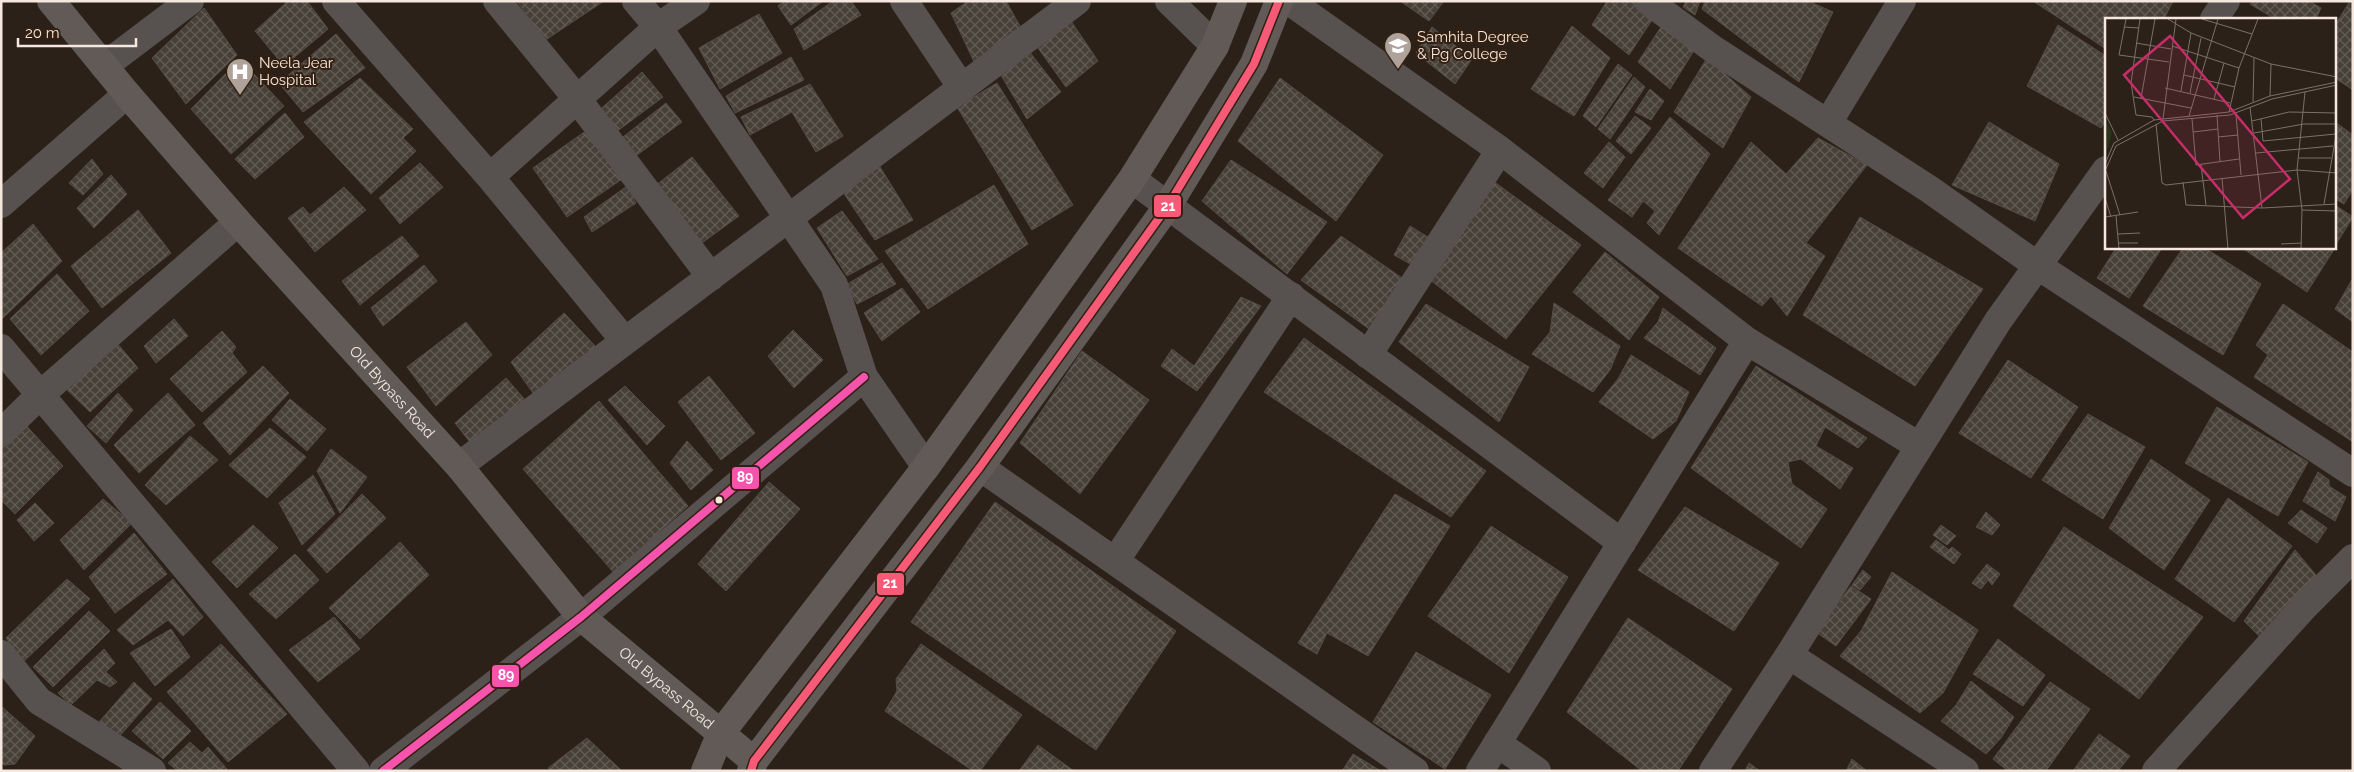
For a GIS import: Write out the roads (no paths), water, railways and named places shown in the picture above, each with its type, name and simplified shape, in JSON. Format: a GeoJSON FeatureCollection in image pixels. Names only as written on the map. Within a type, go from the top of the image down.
{"type":"FeatureCollection","features":[{"type":"Feature","properties":{"kind":"main road","name":"Old Bypass Road"},"geometry":{"type":"LineString","coordinates":[[51,1],[127,94],[238,222],[459,466],[581,617],[721,733],[752,766]]}},
{"type":"Feature","properties":{"kind":"main road"},"geometry":{"type":"LineString","coordinates":[[706,771],[721,733],[926,467],[1132,179],[1215,46],[1233,1]]}},
{"type":"Feature","properties":{"kind":"main road"},"geometry":{"type":"LineString","coordinates":[[752,766],[980,467],[1168,207],[1254,64],[1279,1]]}},
{"type":"Feature","properties":{"kind":"street"},"geometry":{"type":"LineString","coordinates":[[104,66],[190,1]]}},
{"type":"Feature","properties":{"kind":"street"},"geometry":{"type":"LineString","coordinates":[[336,1],[490,177],[624,340]]}},
{"type":"Feature","properties":{"kind":"street"},"geometry":{"type":"LineString","coordinates":[[497,1],[578,100],[711,277]]}},
{"type":"Feature","properties":{"kind":"street"},"geometry":{"type":"LineString","coordinates":[[636,1],[658,27],[834,285],[864,377],[926,467]]}},
{"type":"Feature","properties":{"kind":"street"},"geometry":{"type":"LineString","coordinates":[[490,177],[658,27],[696,1]]}},
{"type":"Feature","properties":{"kind":"street"},"geometry":{"type":"LineString","coordinates":[[904,1],[962,88]]}},
{"type":"Feature","properties":{"kind":"street"},"geometry":{"type":"LineString","coordinates":[[459,466],[1077,1]]}},
{"type":"Feature","properties":{"kind":"street"},"geometry":{"type":"LineString","coordinates":[[1169,1],[1215,46]]}},
{"type":"Feature","properties":{"kind":"street"},"geometry":{"type":"LineString","coordinates":[[1289,1],[1500,150],[1748,341],[1919,446]]}},
{"type":"Feature","properties":{"kind":"street"},"geometry":{"type":"LineString","coordinates":[[1648,1],[1713,49],[1929,189],[2038,266],[2353,473]]}},
{"type":"Feature","properties":{"kind":"street"},"geometry":{"type":"LineString","coordinates":[[1828,123],[1902,1]]}},
{"type":"Feature","properties":{"kind":"street"},"geometry":{"type":"LineString","coordinates":[[2215,18],[2226,1]]}},
{"type":"Feature","properties":{"kind":"street"},"geometry":{"type":"LineString","coordinates":[[1,204],[127,94]]}},
{"type":"Feature","properties":{"kind":"street"},"geometry":{"type":"LineString","coordinates":[[1368,355],[1500,150]]}},
{"type":"Feature","properties":{"kind":"street"},"geometry":{"type":"LineString","coordinates":[[1713,771],[1789,655],[1998,321],[2105,171]]}},
{"type":"Feature","properties":{"kind":"street"},"geometry":{"type":"LineString","coordinates":[[1132,179],[1622,543]]}},
{"type":"Feature","properties":{"kind":"street"},"geometry":{"type":"LineString","coordinates":[[1,433],[40,395],[238,222]]}},
{"type":"Feature","properties":{"kind":"street"},"geometry":{"type":"LineString","coordinates":[[1116,560],[1291,296]]}},
{"type":"Feature","properties":{"kind":"street"},"geometry":{"type":"LineString","coordinates":[[1480,771],[1748,341]]}},
{"type":"Feature","properties":{"kind":"street"},"geometry":{"type":"LineString","coordinates":[[1,348],[356,771]]}},
{"type":"Feature","properties":{"kind":"street"},"geometry":{"type":"LineString","coordinates":[[384,771],[581,617],[864,377]]}},
{"type":"Feature","properties":{"kind":"street"},"geometry":{"type":"LineString","coordinates":[[980,467],[1116,560],[1415,771]]}},
{"type":"Feature","properties":{"kind":"street"},"geometry":{"type":"LineString","coordinates":[[2156,771],[2303,608],[2353,558]]}},
{"type":"Feature","properties":{"kind":"street"},"geometry":{"type":"LineString","coordinates":[[1,654],[39,701],[152,771]]}},
{"type":"Feature","properties":{"kind":"street"},"geometry":{"type":"LineString","coordinates":[[1789,655],[1965,771]]}},
{"type":"Feature","properties":{"kind":"street"},"geometry":{"type":"LineString","coordinates":[[1497,743],[1537,771]]}},
{"type":"Feature","properties":{"kind":"place","name":"Samhita Degree & Pg College"},"geometry":{"type":"Point","coordinates":[1398,70]}},
{"type":"Feature","properties":{"kind":"place","name":"Neela Jear Hospital"},"geometry":{"type":"Point","coordinates":[240,96]}}]}
